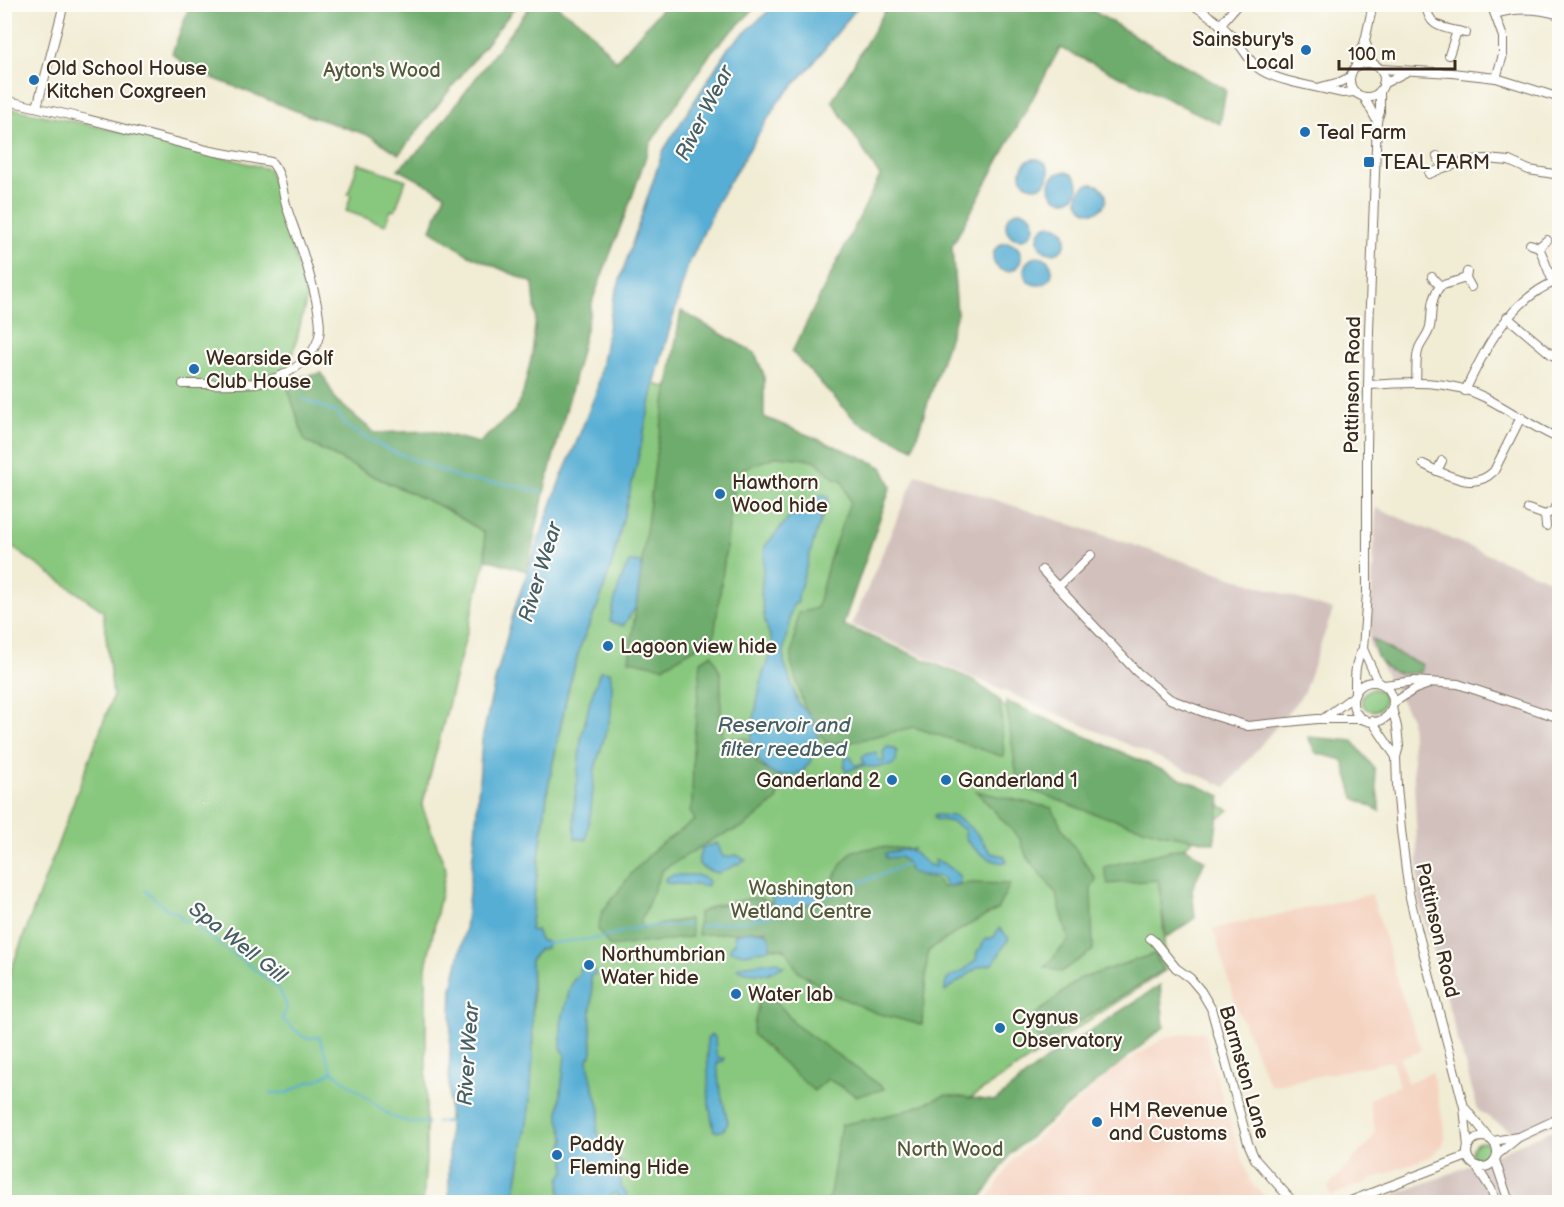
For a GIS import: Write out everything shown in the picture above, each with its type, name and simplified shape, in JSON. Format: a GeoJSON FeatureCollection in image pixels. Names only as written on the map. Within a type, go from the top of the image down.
{"type":"FeatureCollection","features":[{"type":"Feature","properties":{"kind":"street"},"geometry":{"type":"LineString","coordinates":[[38,107],[64,4]]}},
{"type":"Feature","properties":{"kind":"street"},"geometry":{"type":"LineString","coordinates":[[1191,4],[1220,25],[1257,67],[1269,75],[1343,93],[1355,92]]}},
{"type":"Feature","properties":{"kind":"street"},"geometry":{"type":"LineString","coordinates":[[1220,25],[1238,4]]}},
{"type":"Feature","properties":{"kind":"street"},"geometry":{"type":"LineString","coordinates":[[1373,4],[1365,41],[1352,73],[1352,88],[1364,97],[1377,121]]}},
{"type":"Feature","properties":{"kind":"street"},"geometry":{"type":"LineString","coordinates":[[1426,4],[1428,14],[1435,25],[1466,33]]}},
{"type":"Feature","properties":{"kind":"street"},"geometry":{"type":"LineString","coordinates":[[1491,4],[1503,37],[1503,55],[1496,78]]}},
{"type":"Feature","properties":{"kind":"street"},"geometry":{"type":"LineString","coordinates":[[1495,14],[1528,8],[1560,15]]}},
{"type":"Feature","properties":{"kind":"street"},"geometry":{"type":"LineString","coordinates":[[1449,55],[1457,31]]}},
{"type":"Feature","properties":{"kind":"street"},"geometry":{"type":"LineString","coordinates":[[1365,41],[1384,79],[1382,87]]}},
{"type":"Feature","properties":{"kind":"street"},"geometry":{"type":"LineString","coordinates":[[1320,88],[1340,82],[1363,64],[1407,72],[1452,73],[1496,78],[1560,98]]}},
{"type":"Feature","properties":{"kind":"street"},"geometry":{"type":"LineString","coordinates":[[1364,97],[1376,94],[1382,87],[1407,72]]}},
{"type":"Feature","properties":{"kind":"street","name":"Pattinson Road"},"geometry":{"type":"LineString","coordinates":[[1381,684],[1363,649],[1367,592],[1368,385],[1377,121],[1382,87]]}},
{"type":"Feature","properties":{"kind":"street"},"geometry":{"type":"LineString","coordinates":[[4,100],[211,151],[271,162],[274,165],[305,258],[318,313],[319,336],[311,352],[300,365],[286,374],[258,382],[183,384]]}},
{"type":"Feature","properties":{"kind":"street"},"geometry":{"type":"LineString","coordinates":[[1437,156],[1443,168]]}},
{"type":"Feature","properties":{"kind":"street"},"geometry":{"type":"LineString","coordinates":[[1429,174],[1472,160],[1486,159],[1509,161],[1529,170],[1560,175]]}},
{"type":"Feature","properties":{"kind":"street"},"geometry":{"type":"LineString","coordinates":[[1539,247],[1547,240]]}},
{"type":"Feature","properties":{"kind":"street"},"geometry":{"type":"LineString","coordinates":[[1465,391],[1483,354],[1507,317],[1529,297],[1556,281],[1539,247],[1530,244]]}},
{"type":"Feature","properties":{"kind":"street"},"geometry":{"type":"LineString","coordinates":[[1416,382],[1417,356],[1419,348],[1428,335],[1432,300],[1440,286],[1466,275],[1472,287]]}},
{"type":"Feature","properties":{"kind":"street"},"geometry":{"type":"LineString","coordinates":[[1432,277],[1440,286]]}},
{"type":"Feature","properties":{"kind":"street"},"geometry":{"type":"LineString","coordinates":[[1507,317],[1552,355],[1560,358]]}},
{"type":"Feature","properties":{"kind":"street"},"geometry":{"type":"LineString","coordinates":[[1368,385],[1416,382],[1445,384],[1484,397],[1560,439]]}},
{"type":"Feature","properties":{"kind":"street"},"geometry":{"type":"LineString","coordinates":[[1423,464],[1468,482],[1488,478],[1494,471],[1521,417]]}},
{"type":"Feature","properties":{"kind":"street"},"geometry":{"type":"LineString","coordinates":[[1437,471],[1442,461]]}},
{"type":"Feature","properties":{"kind":"street"},"geometry":{"type":"LineString","coordinates":[[1528,510],[1545,515],[1554,511],[1560,502]]}},
{"type":"Feature","properties":{"kind":"street"},"geometry":{"type":"LineString","coordinates":[[1545,515],[1546,526]]}},
{"type":"Feature","properties":{"kind":"street"},"geometry":{"type":"LineString","coordinates":[[1058,588],[1091,555]]}},
{"type":"Feature","properties":{"kind":"street"},"geometry":{"type":"LineString","coordinates":[[1042,570],[1137,672],[1170,699],[1248,726],[1384,718],[1392,705],[1415,689],[1433,683]]}},
{"type":"Feature","properties":{"kind":"street","name":"Pattinson Road"},"geometry":{"type":"LineString","coordinates":[[1354,695],[1358,656],[1363,649]]}},
{"type":"Feature","properties":{"kind":"street"},"geometry":{"type":"LineString","coordinates":[[1323,720],[1364,684],[1414,681],[1458,684],[1560,718]]}},
{"type":"Feature","properties":{"kind":"street"},"geometry":{"type":"LineString","coordinates":[[1381,684],[1391,693],[1392,705]]}},
{"type":"Feature","properties":{"kind":"street"},"geometry":{"type":"LineString","coordinates":[[1354,695],[1355,710],[1358,715],[1368,720],[1396,757]]}},
{"type":"Feature","properties":{"kind":"street","name":"Pattinson Road"},"geometry":{"type":"LineString","coordinates":[[1392,705],[1399,746],[1396,757],[1401,830],[1409,893],[1464,1107],[1468,1147]]}},
{"type":"Feature","properties":{"kind":"street","name":"Barmston Lane"},"geometry":{"type":"LineString","coordinates":[[1150,938],[1176,968],[1202,991],[1211,1008],[1248,1143],[1255,1159],[1293,1203]]}},
{"type":"Feature","properties":{"kind":"street","name":"Pattinson Road"},"geometry":{"type":"LineString","coordinates":[[1464,1107],[1491,1140]]}},
{"type":"Feature","properties":{"kind":"street"},"geometry":{"type":"LineString","coordinates":[[1509,1203],[1496,1157],[1496,1146],[1484,1137],[1471,1141],[1467,1156],[1471,1163],[1476,1166],[1488,1166],[1496,1157],[1519,1137],[1560,1118]]}},
{"type":"Feature","properties":{"kind":"street"},"geometry":{"type":"LineString","coordinates":[[1491,1140],[1519,1137]]}},
{"type":"Feature","properties":{"kind":"street"},"geometry":{"type":"LineString","coordinates":[[1348,1203],[1467,1156]]}},
{"type":"Feature","properties":{"kind":"street"},"geometry":{"type":"LineString","coordinates":[[1476,1166],[1491,1189],[1496,1203]]}},
{"type":"Feature","properties":{"kind":"shaded area"},"geometry":{"type":"Polygon","coordinates":[[[916,474],[1333,610],[1303,694],[1226,787],[852,625],[916,474]]]}},
{"type":"Feature","properties":{"kind":"shaded area"},"geometry":{"type":"Polygon","coordinates":[[[1376,508],[1559,584],[1559,1122],[1519,1137],[1478,1110],[1420,906],[1411,718],[1369,644],[1376,508]]]}},
{"type":"Feature","properties":{"kind":"shaded area"},"geometry":{"type":"Polygon","coordinates":[[[1372,894],[1398,984],[1421,1049],[1419,1052],[1400,1058],[1407,1083],[1432,1072],[1445,1129],[1443,1145],[1431,1156],[1331,1196],[1327,1188],[1372,1139],[1375,1130],[1369,1099],[1399,1086],[1392,1061],[1270,1086],[1236,1005],[1213,929],[1372,894]]]}},
{"type":"Feature","properties":{"kind":"shaded area"},"geometry":{"type":"Polygon","coordinates":[[[1204,1031],[1227,1115],[1250,1181],[1270,1202],[986,1202],[1013,1159],[1118,1067],[1166,1037],[1204,1031]]]}},
{"type":"Feature","properties":{"kind":"shaded area"},"geometry":{"type":"Polygon","coordinates":[[[1559,1127],[1559,1202],[1373,1202],[1444,1176],[1559,1127]]]}},
{"type":"Feature","properties":{"kind":"green space"},"geometry":{"type":"Polygon","coordinates":[[[532,4],[555,5],[584,25],[616,61],[665,5],[758,5],[712,51],[650,144],[593,299],[546,484],[527,571],[486,559],[484,532],[442,507],[371,475],[305,441],[287,385],[301,377],[322,373],[336,400],[375,433],[432,431],[479,443],[515,411],[523,393],[532,355],[536,316],[533,283],[467,254],[431,230],[445,194],[398,169],[426,144],[532,4]]]}},
{"type":"Feature","properties":{"kind":"green space"},"geometry":{"type":"Polygon","coordinates":[[[889,4],[1083,5],[1226,90],[1220,124],[1060,48],[952,246],[957,314],[913,448],[857,422],[792,352],[880,176],[832,101],[889,4]]]}},
{"type":"Feature","properties":{"kind":"green space","name":"Ayton's Wood"},"geometry":{"type":"Polygon","coordinates":[[[190,5],[517,5],[399,154],[371,136],[309,116],[190,69],[172,53],[190,5]]]}},
{"type":"Feature","properties":{"kind":"green space"},"geometry":{"type":"Polygon","coordinates":[[[5,107],[146,137],[269,169],[307,297],[287,385],[305,441],[371,475],[442,507],[484,532],[486,559],[422,806],[446,869],[426,967],[426,1159],[423,1202],[5,1202],[4,989],[113,696],[103,611],[5,542],[5,107]]]}},
{"type":"Feature","properties":{"kind":"green space"},"geometry":{"type":"Polygon","coordinates":[[[358,163],[406,180],[395,211],[391,210],[386,225],[346,211],[351,195],[348,194],[358,163]]]}},
{"type":"Feature","properties":{"kind":"green space"},"geometry":{"type":"Polygon","coordinates":[[[681,311],[755,353],[764,375],[764,417],[882,467],[891,486],[843,625],[973,680],[1000,701],[1004,757],[914,727],[848,743],[826,743],[803,703],[791,662],[798,613],[817,608],[830,558],[850,502],[842,480],[834,478],[815,460],[778,456],[744,468],[735,482],[714,637],[663,667],[629,660],[657,449],[681,311]]]}},
{"type":"Feature","properties":{"kind":"green space","name":"Washington Wetland Centre"},"geometry":{"type":"Polygon","coordinates":[[[654,384],[706,398],[875,466],[830,628],[1229,810],[1159,868],[1166,970],[920,1131],[901,1202],[515,1202],[533,1006],[531,959],[540,949],[546,947],[546,942],[540,940],[536,930],[533,932],[530,930],[548,787],[568,690],[581,644],[600,600],[613,560],[654,384]]]}},
{"type":"Feature","properties":{"kind":"green space"},"geometry":{"type":"Polygon","coordinates":[[[1372,639],[1423,665],[1421,672],[1403,673],[1387,668],[1377,656],[1372,639]]]}},
{"type":"Feature","properties":{"kind":"green space"},"geometry":{"type":"Polygon","coordinates":[[[712,654],[721,675],[721,720],[724,739],[748,738],[758,765],[781,778],[777,800],[745,826],[715,838],[662,870],[641,921],[642,928],[689,919],[692,937],[610,947],[598,929],[602,912],[632,873],[657,847],[695,820],[690,811],[701,661],[712,654]]]}},
{"type":"Feature","properties":{"kind":"green space"},"geometry":{"type":"Polygon","coordinates":[[[1373,689],[1381,692],[1384,700],[1381,708],[1373,711],[1365,708],[1362,700],[1365,692],[1373,689]]]}},
{"type":"Feature","properties":{"kind":"green space"},"geometry":{"type":"Polygon","coordinates":[[[1006,701],[1221,796],[1214,843],[1160,833],[1089,812],[1018,785],[1006,701]]]}},
{"type":"Feature","properties":{"kind":"green space"},"geometry":{"type":"Polygon","coordinates":[[[1308,737],[1353,741],[1374,768],[1380,811],[1354,798],[1343,760],[1316,753],[1308,737]]]}},
{"type":"Feature","properties":{"kind":"green space"},"geometry":{"type":"Polygon","coordinates":[[[976,791],[1052,808],[1064,832],[1096,879],[1091,889],[1093,950],[1061,972],[1045,967],[1069,940],[1056,893],[1027,857],[1020,839],[976,791]]]}},
{"type":"Feature","properties":{"kind":"green space"},"geometry":{"type":"Polygon","coordinates":[[[879,847],[913,849],[900,857],[908,864],[911,872],[937,880],[942,887],[971,883],[1010,884],[997,910],[963,928],[928,951],[922,1025],[876,1013],[830,993],[797,970],[785,949],[761,946],[767,930],[698,935],[699,913],[713,906],[757,897],[777,905],[797,908],[817,900],[805,894],[803,889],[830,885],[842,863],[853,851],[879,847]]]}},
{"type":"Feature","properties":{"kind":"green space"},"geometry":{"type":"Polygon","coordinates":[[[1185,847],[1205,861],[1192,889],[1195,918],[1166,938],[1158,880],[1108,884],[1104,867],[1185,847]]]}},
{"type":"Feature","properties":{"kind":"green space"},"geometry":{"type":"Polygon","coordinates":[[[1154,954],[1163,970],[1043,1044],[1028,1021],[1079,979],[1154,954]]]}},
{"type":"Feature","properties":{"kind":"green space","name":"North Wood"},"geometry":{"type":"Polygon","coordinates":[[[1160,985],[1164,1027],[1011,1153],[979,1202],[833,1202],[829,1200],[841,1125],[903,1112],[946,1095],[995,1101],[1044,1061],[1160,985]]]}},
{"type":"Feature","properties":{"kind":"green space"},"geometry":{"type":"Polygon","coordinates":[[[772,996],[796,1025],[885,1089],[857,1096],[828,1079],[814,1091],[752,1034],[759,1001],[772,996]]]}},
{"type":"Feature","properties":{"kind":"green space"},"geometry":{"type":"Polygon","coordinates":[[[1482,1142],[1489,1145],[1492,1152],[1489,1159],[1482,1162],[1475,1159],[1472,1152],[1475,1145],[1482,1142]]]}},
{"type":"Feature","properties":{"kind":"water","name":"River Wear"},"geometry":{"type":"Polygon","coordinates":[[[775,5],[859,5],[812,65],[778,102],[719,199],[687,268],[656,377],[613,560],[600,600],[581,644],[568,690],[548,787],[530,930],[536,930],[540,940],[546,942],[546,948],[540,949],[531,959],[533,1056],[529,1112],[515,1202],[449,1202],[452,988],[465,930],[482,740],[495,681],[516,604],[560,480],[597,390],[613,301],[663,151],[728,48],[775,5]]]}},
{"type":"Feature","properties":{"kind":"water"},"geometry":{"type":"Polygon","coordinates":[[[1035,159],[1045,163],[1049,173],[1045,183],[1035,187],[1025,183],[1021,173],[1025,163],[1035,159]]]}},
{"type":"Feature","properties":{"kind":"water"},"geometry":{"type":"Polygon","coordinates":[[[1064,172],[1074,176],[1078,186],[1074,196],[1064,200],[1054,196],[1050,186],[1054,176],[1064,172]]]}},
{"type":"Feature","properties":{"kind":"water"},"geometry":{"type":"Polygon","coordinates":[[[1092,184],[1102,188],[1106,198],[1102,208],[1092,212],[1082,208],[1078,198],[1082,188],[1092,184]]]}},
{"type":"Feature","properties":{"kind":"water"},"geometry":{"type":"Polygon","coordinates":[[[1020,211],[1030,215],[1034,225],[1030,235],[1020,239],[1010,235],[1006,225],[1010,215],[1020,211]]]}},
{"type":"Feature","properties":{"kind":"water"},"geometry":{"type":"Polygon","coordinates":[[[1052,225],[1062,229],[1066,239],[1062,249],[1052,253],[1042,249],[1038,239],[1042,229],[1052,225]]]}},
{"type":"Feature","properties":{"kind":"water"},"geometry":{"type":"Polygon","coordinates":[[[1007,243],[1017,247],[1021,257],[1017,267],[1007,271],[997,267],[993,257],[997,247],[1007,243]]]}},
{"type":"Feature","properties":{"kind":"water"},"geometry":{"type":"Polygon","coordinates":[[[1038,257],[1048,261],[1052,271],[1048,281],[1038,285],[1028,281],[1024,271],[1028,261],[1038,257]]]}},
{"type":"Feature","properties":{"kind":"water","name":"Reservoir and filter reedbed"},"geometry":{"type":"Polygon","coordinates":[[[821,495],[828,497],[828,502],[816,533],[798,602],[793,605],[784,646],[784,662],[798,703],[813,719],[818,738],[810,762],[802,772],[776,775],[768,771],[760,762],[751,742],[762,677],[773,645],[765,622],[761,593],[765,546],[788,519],[821,495]]]}},
{"type":"Feature","properties":{"kind":"water"},"geometry":{"type":"Polygon","coordinates":[[[629,562],[642,563],[636,607],[623,626],[610,621],[617,591],[629,562]]]}},
{"type":"Feature","properties":{"kind":"water"},"geometry":{"type":"Polygon","coordinates":[[[600,671],[610,672],[611,715],[595,769],[586,840],[575,838],[574,809],[581,739],[600,671]]]}},
{"type":"Feature","properties":{"kind":"water"},"geometry":{"type":"Polygon","coordinates":[[[887,747],[894,748],[897,752],[896,762],[890,766],[860,766],[846,772],[844,767],[846,757],[851,757],[855,765],[864,764],[862,758],[864,755],[876,752],[879,761],[884,761],[883,752],[887,747]]]}},
{"type":"Feature","properties":{"kind":"water"},"geometry":{"type":"Polygon","coordinates":[[[934,815],[954,816],[965,823],[979,836],[991,853],[1004,856],[1007,862],[996,861],[984,856],[966,839],[965,830],[952,822],[935,819],[934,815]]]}},
{"type":"Feature","properties":{"kind":"water"},"geometry":{"type":"Polygon","coordinates":[[[717,843],[723,857],[737,855],[746,860],[719,873],[708,870],[699,864],[702,848],[717,843]]]}},
{"type":"Feature","properties":{"kind":"water"},"geometry":{"type":"Polygon","coordinates":[[[909,849],[929,865],[935,866],[934,860],[948,866],[960,877],[960,883],[948,887],[941,877],[911,872],[908,864],[900,857],[886,858],[885,853],[909,849]]]}},
{"type":"Feature","properties":{"kind":"water"},"geometry":{"type":"Polygon","coordinates":[[[672,875],[697,875],[708,880],[707,886],[666,883],[665,879],[672,875]]]}},
{"type":"Feature","properties":{"kind":"water"},"geometry":{"type":"Polygon","coordinates":[[[819,891],[822,904],[806,904],[798,910],[788,911],[776,907],[773,909],[772,897],[778,892],[793,894],[819,891]]]}},
{"type":"Feature","properties":{"kind":"water"},"geometry":{"type":"Polygon","coordinates":[[[999,928],[1009,938],[993,964],[979,967],[945,991],[948,979],[976,960],[977,951],[984,940],[994,937],[999,928]]]}},
{"type":"Feature","properties":{"kind":"water"},"geometry":{"type":"Polygon","coordinates":[[[751,931],[764,932],[770,937],[770,949],[745,954],[730,951],[731,945],[735,943],[734,935],[751,931]]]}},
{"type":"Feature","properties":{"kind":"water"},"geometry":{"type":"Polygon","coordinates":[[[777,961],[784,966],[767,974],[737,969],[740,966],[777,961]]]}},
{"type":"Feature","properties":{"kind":"water"},"geometry":{"type":"Polygon","coordinates":[[[582,967],[593,969],[596,974],[590,976],[592,1050],[588,1059],[600,1110],[598,1132],[610,1155],[617,1161],[625,1162],[617,1163],[615,1170],[621,1180],[621,1187],[627,1194],[628,1200],[632,1202],[623,1202],[615,1193],[611,1195],[609,1202],[560,1202],[560,1179],[565,1171],[565,1156],[562,1149],[565,1139],[559,1119],[565,1054],[561,1048],[561,1023],[570,988],[582,967]]]}},
{"type":"Feature","properties":{"kind":"water"},"geometry":{"type":"Polygon","coordinates":[[[713,1035],[718,1058],[724,1058],[724,1061],[717,1063],[719,1084],[728,1123],[719,1132],[714,1131],[709,1105],[707,1039],[713,1035]]]}},
{"type":"Feature","properties":{"kind":"waterway"},"geometry":{"type":"LineString","coordinates":[[303,399],[339,414],[347,427],[389,450],[466,480],[507,484],[542,492]]}},
{"type":"Feature","properties":{"kind":"waterway"},"geometry":{"type":"LineString","coordinates":[[821,898],[908,864]]}},
{"type":"Feature","properties":{"kind":"waterway","name":"Spa Well Gill"},"geometry":{"type":"LineString","coordinates":[[145,890],[168,910],[178,913],[183,921],[194,921],[199,930],[279,989],[287,1007],[282,1019],[305,1038],[319,1037],[332,1071],[392,1117],[413,1123],[428,1123]]}},
{"type":"Feature","properties":{"kind":"waterway"},"geometry":{"type":"LineString","coordinates":[[700,927],[751,920],[788,911]]}},
{"type":"Feature","properties":{"kind":"waterway"},"geometry":{"type":"LineString","coordinates":[[543,944],[598,938],[641,927],[688,925]]}},
{"type":"Feature","properties":{"kind":"waterway"},"geometry":{"type":"LineString","coordinates":[[270,1093],[287,1093],[331,1072]]}},
{"type":"Feature","properties":{"kind":"waterway"},"geometry":{"type":"LineString","coordinates":[[436,1122],[451,1122]]}},
{"type":"Feature","properties":{"kind":"place","name":"Sainsbury's Local"},"geometry":{"type":"Point","coordinates":[1306,50]}},
{"type":"Feature","properties":{"kind":"place","name":"Old School House Kitchen Coxgreen"},"geometry":{"type":"Point","coordinates":[34,80]}},
{"type":"Feature","properties":{"kind":"place","name":"Teal Farm"},"geometry":{"type":"Point","coordinates":[1305,132]}},
{"type":"Feature","properties":{"kind":"place","name":"TEAL FARM"},"geometry":{"type":"Point","coordinates":[1369,162]}},
{"type":"Feature","properties":{"kind":"place","name":"Wearside Golf Club House"},"geometry":{"type":"Point","coordinates":[194,369]}},
{"type":"Feature","properties":{"kind":"place","name":"Hawthorn Wood hide"},"geometry":{"type":"Point","coordinates":[720,494]}},
{"type":"Feature","properties":{"kind":"place","name":"Lagoon view hide"},"geometry":{"type":"Point","coordinates":[608,646]}},
{"type":"Feature","properties":{"kind":"place","name":"Ganderland 2"},"geometry":{"type":"Point","coordinates":[892,780]}},
{"type":"Feature","properties":{"kind":"place","name":"Ganderland 1"},"geometry":{"type":"Point","coordinates":[946,780]}},
{"type":"Feature","properties":{"kind":"place","name":"Northumbrian Water hide"},"geometry":{"type":"Point","coordinates":[589,965]}},
{"type":"Feature","properties":{"kind":"place","name":"Water lab"},"geometry":{"type":"Point","coordinates":[736,994]}},
{"type":"Feature","properties":{"kind":"place","name":"Cygnus Observatory"},"geometry":{"type":"Point","coordinates":[1000,1028]}},
{"type":"Feature","properties":{"kind":"place","name":"HM Revenue and Customs"},"geometry":{"type":"Point","coordinates":[1097,1122]}},
{"type":"Feature","properties":{"kind":"place","name":"Paddy Fleming Hide"},"geometry":{"type":"Point","coordinates":[557,1155]}}]}
